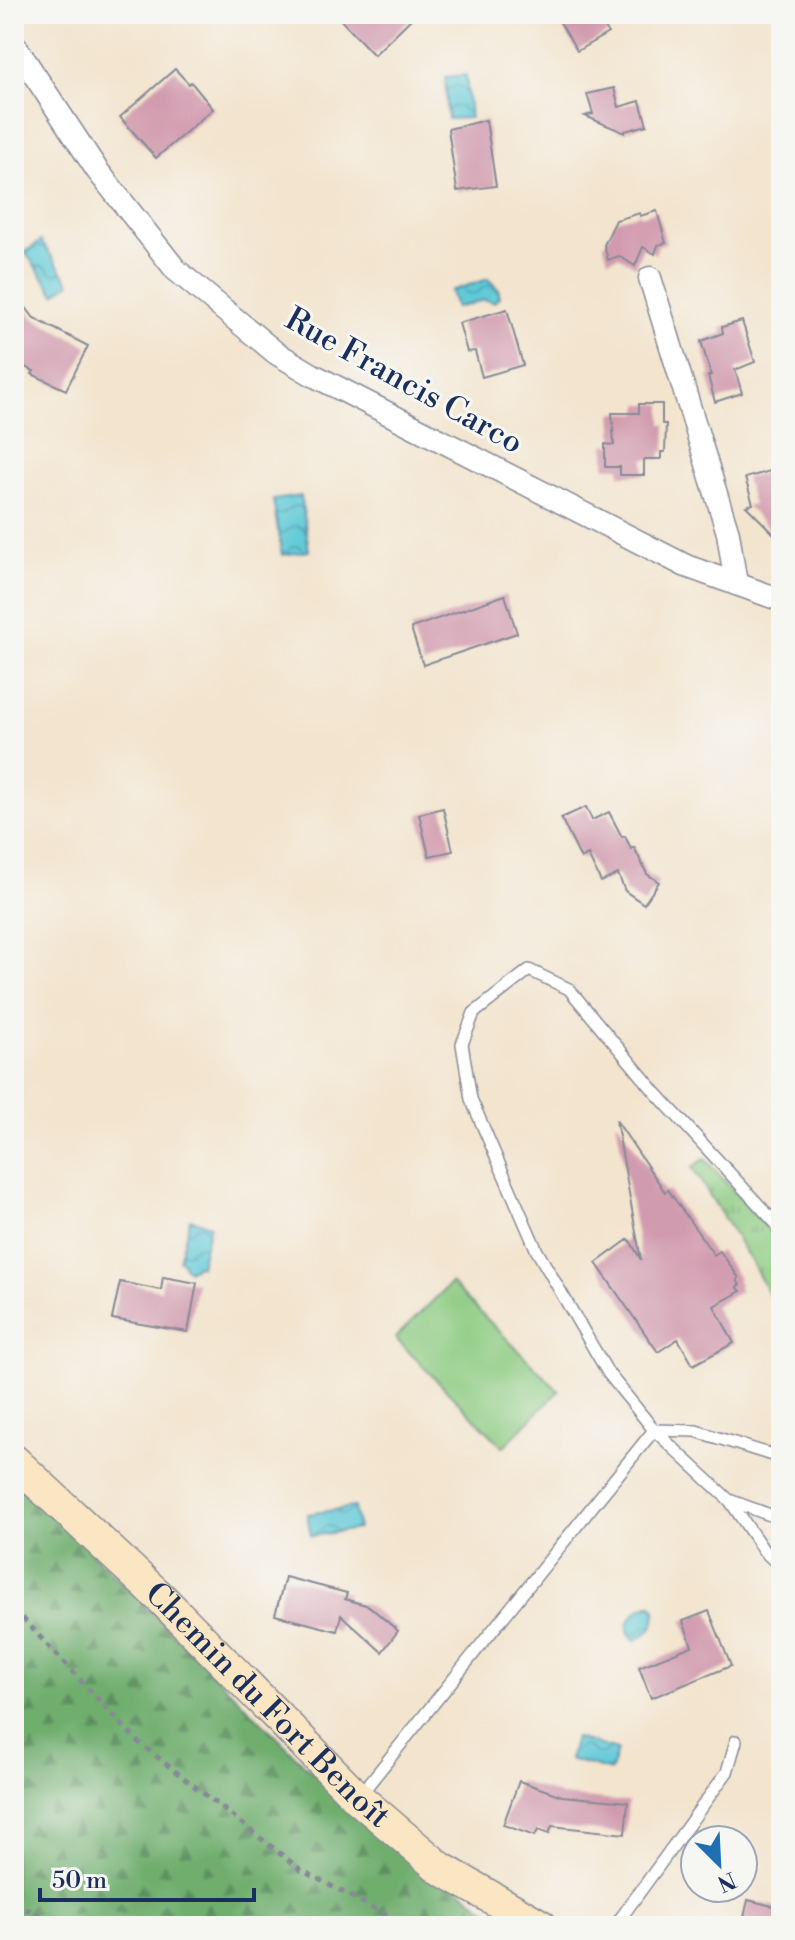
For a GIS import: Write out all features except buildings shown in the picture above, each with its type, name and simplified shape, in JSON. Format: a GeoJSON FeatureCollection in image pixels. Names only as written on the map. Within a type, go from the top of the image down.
{"type":"FeatureCollection","features":[{"type":"Feature","properties":{"kind":"street","name":"Rue Francis Carco"},"geometry":{"type":"LineString","coordinates":[[14,44],[97,170],[176,270],[276,353],[313,375],[686,566],[781,600]]}},
{"type":"Feature","properties":{"kind":"street"},"geometry":{"type":"LineString","coordinates":[[650,278],[728,533],[736,584]]}},
{"type":"Feature","properties":{"kind":"street","name":"Chemin du Fort Benoît"},"geometry":{"type":"LineString","coordinates":[[14,1461],[162,1599],[358,1798],[440,1868],[541,1926]]}},
{"type":"Feature","properties":{"kind":"lane"},"geometry":{"type":"LineString","coordinates":[[781,1229],[656,1093],[569,989],[529,970],[474,1013],[462,1044],[471,1099],[537,1251],[608,1373],[654,1430],[729,1500],[764,1551],[781,1567]]}},
{"type":"Feature","properties":{"kind":"lane"},"geometry":{"type":"LineString","coordinates":[[654,1430],[696,1431],[781,1456]]}},
{"type":"Feature","properties":{"kind":"lane"},"geometry":{"type":"LineString","coordinates":[[358,1798],[654,1430]]}},
{"type":"Feature","properties":{"kind":"lane"},"geometry":{"type":"LineString","coordinates":[[729,1500],[781,1519]]}},
{"type":"Feature","properties":{"kind":"lane"},"geometry":{"type":"LineString","coordinates":[[615,1926],[727,1772],[736,1741]]}},
{"type":"Feature","properties":{"kind":"path"},"geometry":{"type":"LineString","coordinates":[[14,1609],[137,1741],[301,1870],[407,1926]]}},
{"type":"Feature","properties":{"kind":"path"},"geometry":{"type":"LineString","coordinates":[[14,1903],[62,1926]]}},
{"type":"Feature","properties":{"kind":"green space"},"geometry":{"type":"Polygon","coordinates":[[[705,1159],[781,1244],[781,1317],[752,1263],[692,1167],[705,1159]]]}},
{"type":"Feature","properties":{"kind":"green space"},"geometry":{"type":"Polygon","coordinates":[[[451,1283],[559,1391],[503,1447],[395,1338],[451,1283]]]}},
{"type":"Feature","properties":{"kind":"green space"},"geometry":{"type":"Polygon","coordinates":[[[14,1480],[66,1527],[337,1797],[509,1926],[14,1926],[14,1480]]]}},
{"type":"Feature","properties":{"kind":"water"},"geometry":{"type":"Polygon","coordinates":[[[466,75],[470,118],[448,119],[445,77],[466,75]]]}},
{"type":"Feature","properties":{"kind":"water"},"geometry":{"type":"Polygon","coordinates":[[[41,241],[70,283],[55,294],[25,252],[41,241]]]}},
{"type":"Feature","properties":{"kind":"water"},"geometry":{"type":"Polygon","coordinates":[[[488,279],[499,290],[499,297],[494,302],[484,300],[456,308],[451,291],[488,279]]]}},
{"type":"Feature","properties":{"kind":"water"},"geometry":{"type":"Polygon","coordinates":[[[301,496],[309,551],[282,555],[273,500],[301,496]]]}},
{"type":"Feature","properties":{"kind":"water"},"geometry":{"type":"Polygon","coordinates":[[[190,1219],[210,1225],[200,1266],[189,1270],[179,1260],[190,1219]]]}},
{"type":"Feature","properties":{"kind":"water"},"geometry":{"type":"Polygon","coordinates":[[[354,1507],[358,1529],[311,1536],[307,1514],[354,1507]]]}},
{"type":"Feature","properties":{"kind":"water"},"geometry":{"type":"Polygon","coordinates":[[[651,1604],[656,1614],[654,1624],[645,1635],[635,1640],[630,1635],[628,1624],[639,1609],[651,1604]]]}},
{"type":"Feature","properties":{"kind":"water"},"geometry":{"type":"Polygon","coordinates":[[[575,1738],[617,1750],[611,1771],[569,1759],[575,1738]]]}}]}
